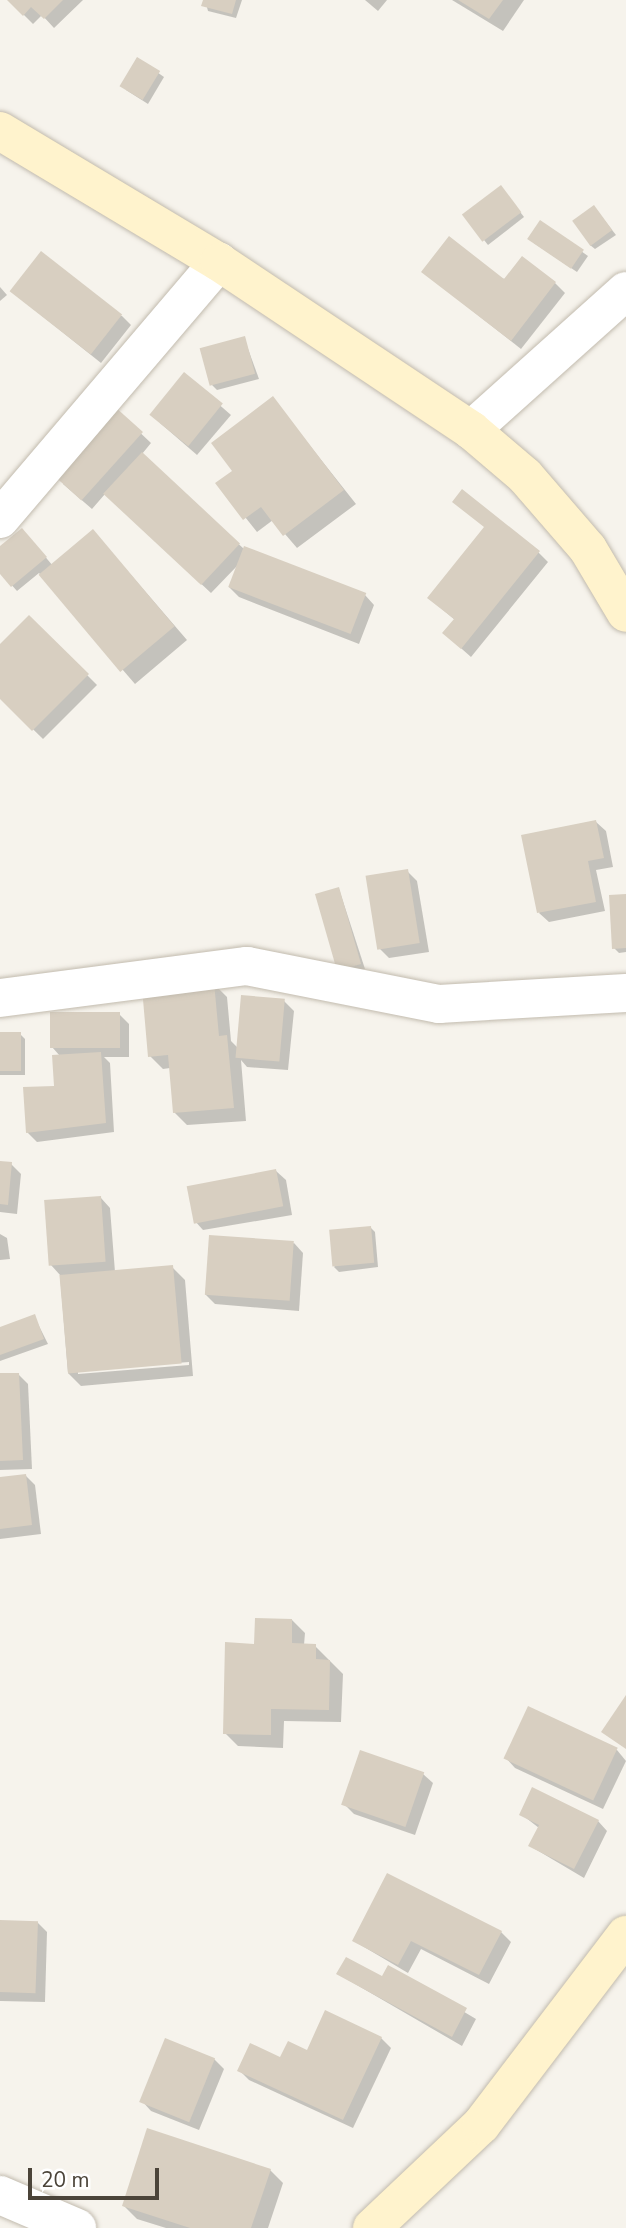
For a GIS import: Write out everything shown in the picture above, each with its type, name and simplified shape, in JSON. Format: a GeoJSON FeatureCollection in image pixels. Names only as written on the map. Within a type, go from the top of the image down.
{"type":"FeatureCollection","features":[{"type":"Feature","properties":{"kind":"street"},"geometry":{"type":"LineString","coordinates":[[0,131],[219,262],[471,430],[525,477],[588,549],[626,612]]}},
{"type":"Feature","properties":{"kind":"street"},"geometry":{"type":"LineString","coordinates":[[0,519],[219,262]]}},
{"type":"Feature","properties":{"kind":"street"},"geometry":{"type":"LineString","coordinates":[[471,430],[626,291]]}},
{"type":"Feature","properties":{"kind":"street"},"geometry":{"type":"LineString","coordinates":[[0,998],[247,966],[439,1003],[626,993]]}},
{"type":"Feature","properties":{"kind":"street"},"geometry":{"type":"LineString","coordinates":[[372,2228],[481,2125],[626,1934]]}},
{"type":"Feature","properties":{"kind":"street"},"geometry":{"type":"LineString","coordinates":[[0,2195],[77,2228]]}},
{"type":"Feature","properties":{"kind":"building"},"geometry":{"type":"Polygon","coordinates":[[[7,0],[63,0],[44,19],[31,7],[23,16],[7,0]]]}},
{"type":"Feature","properties":{"kind":"building"},"geometry":{"type":"Polygon","coordinates":[[[203,0],[236,0],[232,14],[201,6],[203,0]]]}},
{"type":"Feature","properties":{"kind":"building"},"geometry":{"type":"Polygon","coordinates":[[[458,0],[503,0],[489,19],[458,0]]]}},
{"type":"Feature","properties":{"kind":"building"},"geometry":{"type":"Polygon","coordinates":[[[137,57],[160,71],[143,100],[119,86],[137,57]]]}},
{"type":"Feature","properties":{"kind":"building"},"geometry":{"type":"Polygon","coordinates":[[[501,185],[521,212],[482,242],[462,214],[501,185]]]}},
{"type":"Feature","properties":{"kind":"building"},"geometry":{"type":"Polygon","coordinates":[[[594,205],[612,230],[590,246],[572,221],[594,205]]]}},
{"type":"Feature","properties":{"kind":"building"},"geometry":{"type":"Polygon","coordinates":[[[540,220],[584,250],[571,269],[527,239],[540,220]]]}},
{"type":"Feature","properties":{"kind":"building"},"geometry":{"type":"Polygon","coordinates":[[[449,236],[504,279],[522,256],[556,282],[511,341],[421,272],[449,236]]]}},
{"type":"Feature","properties":{"kind":"building"},"geometry":{"type":"Polygon","coordinates":[[[41,251],[122,314],[91,355],[10,291],[41,251]]]}},
{"type":"Feature","properties":{"kind":"building"},"geometry":{"type":"Polygon","coordinates":[[[245,336],[255,374],[210,386],[200,348],[245,336]]]}},
{"type":"Feature","properties":{"kind":"building"},"geometry":{"type":"Polygon","coordinates":[[[184,372],[223,403],[188,446],[149,415],[184,372]]]}},
{"type":"Feature","properties":{"kind":"building"},"geometry":{"type":"Polygon","coordinates":[[[273,396],[344,490],[283,536],[261,507],[243,520],[215,483],[232,471],[211,443],[273,396]]]}},
{"type":"Feature","properties":{"kind":"building"},"geometry":{"type":"Polygon","coordinates":[[[114,406],[143,432],[81,500],[52,474],[114,406]]]}},
{"type":"Feature","properties":{"kind":"building"},"geometry":{"type":"Polygon","coordinates":[[[142,452],[240,543],[201,585],[103,494],[142,452]]]}},
{"type":"Feature","properties":{"kind":"building"},"geometry":{"type":"Polygon","coordinates":[[[462,489],[540,551],[461,649],[442,633],[454,619],[427,598],[484,527],[452,502],[462,489]]]}},
{"type":"Feature","properties":{"kind":"building"},"geometry":{"type":"Polygon","coordinates":[[[22,528],[47,557],[11,587],[0,574],[0,546],[22,528]]]}},
{"type":"Feature","properties":{"kind":"building"},"geometry":{"type":"Polygon","coordinates":[[[93,529],[175,626],[120,672],[39,575],[93,529]]]}},
{"type":"Feature","properties":{"kind":"building"},"geometry":{"type":"Polygon","coordinates":[[[244,546],[366,593],[351,634],[228,587],[244,546]]]}},
{"type":"Feature","properties":{"kind":"building"},"geometry":{"type":"Polygon","coordinates":[[[29,615],[89,674],[32,731],[0,699],[0,644],[29,615]]]}},
{"type":"Feature","properties":{"kind":"building"},"geometry":{"type":"Polygon","coordinates":[[[596,820],[604,858],[588,861],[596,902],[537,913],[521,835],[596,820]]]}},
{"type":"Feature","properties":{"kind":"building"},"geometry":{"type":"Polygon","coordinates":[[[408,869],[420,943],[377,950],[366,876],[408,869]]]}},
{"type":"Feature","properties":{"kind":"building"},"geometry":{"type":"Polygon","coordinates":[[[339,887],[361,964],[337,971],[315,894],[339,887]]]}},
{"type":"Feature","properties":{"kind":"building"},"geometry":{"type":"Polygon","coordinates":[[[626,894],[626,948],[612,949],[609,895],[626,894]]]}},
{"type":"Feature","properties":{"kind":"building"},"geometry":{"type":"Polygon","coordinates":[[[214,982],[219,1036],[227,1035],[234,1108],[173,1113],[168,1055],[148,1057],[142,988],[214,982]]]}},
{"type":"Feature","properties":{"kind":"building"},"geometry":{"type":"Polygon","coordinates":[[[241,995],[285,999],[279,1062],[236,1058],[241,995]]]}},
{"type":"Feature","properties":{"kind":"building"},"geometry":{"type":"Polygon","coordinates":[[[50,1012],[120,1012],[120,1048],[50,1048],[50,1012]]]}},
{"type":"Feature","properties":{"kind":"building"},"geometry":{"type":"Polygon","coordinates":[[[0,1032],[21,1032],[21,1071],[0,1071],[0,1032]]]}},
{"type":"Feature","properties":{"kind":"building"},"geometry":{"type":"Polygon","coordinates":[[[101,1052],[106,1123],[26,1133],[23,1087],[54,1086],[52,1055],[101,1052]]]}},
{"type":"Feature","properties":{"kind":"building"},"geometry":{"type":"Polygon","coordinates":[[[0,1161],[12,1162],[8,1205],[0,1204],[0,1161]]]}},
{"type":"Feature","properties":{"kind":"building"},"geometry":{"type":"Polygon","coordinates":[[[276,1169],[283,1206],[194,1224],[187,1186],[276,1169]]]}},
{"type":"Feature","properties":{"kind":"building"},"geometry":{"type":"Polygon","coordinates":[[[101,1196],[106,1262],[49,1266],[44,1200],[101,1196]]]}},
{"type":"Feature","properties":{"kind":"building"},"geometry":{"type":"Polygon","coordinates":[[[371,1226],[374,1263],[332,1267],[329,1230],[371,1226]]]}},
{"type":"Feature","properties":{"kind":"building"},"geometry":{"type":"Polygon","coordinates":[[[209,1235],[294,1241],[290,1301],[205,1295],[209,1235]]]}},
{"type":"Feature","properties":{"kind":"building"},"geometry":{"type":"Polygon","coordinates":[[[173,1265],[182,1364],[68,1374],[59,1275],[173,1265]]]}},
{"type":"Feature","properties":{"kind":"building"},"geometry":{"type":"Polygon","coordinates":[[[35,1314],[44,1339],[0,1355],[0,1327],[35,1314]]]}},
{"type":"Feature","properties":{"kind":"building"},"geometry":{"type":"Polygon","coordinates":[[[0,1373],[19,1373],[23,1460],[0,1461],[0,1373]]]}},
{"type":"Feature","properties":{"kind":"building"},"geometry":{"type":"Polygon","coordinates":[[[26,1474],[32,1525],[0,1529],[0,1477],[26,1474]]]}},
{"type":"Feature","properties":{"kind":"building"},"geometry":{"type":"Polygon","coordinates":[[[255,1618],[292,1619],[292,1643],[316,1644],[316,1659],[330,1660],[329,1710],[271,1709],[271,1735],[223,1734],[225,1642],[254,1644],[255,1618]]]}},
{"type":"Feature","properties":{"kind":"building"},"geometry":{"type":"Polygon","coordinates":[[[626,1695],[626,1749],[601,1732],[626,1695]]]}},
{"type":"Feature","properties":{"kind":"building"},"geometry":{"type":"Polygon","coordinates":[[[528,1706],[618,1748],[593,1800],[503,1759],[528,1706]]]}},
{"type":"Feature","properties":{"kind":"building"},"geometry":{"type":"Polygon","coordinates":[[[360,1750],[424,1772],[405,1827],[341,1805],[360,1750]]]}},
{"type":"Feature","properties":{"kind":"building"},"geometry":{"type":"Polygon","coordinates":[[[532,1787],[599,1820],[574,1869],[528,1846],[539,1825],[519,1815],[532,1787]]]}},
{"type":"Feature","properties":{"kind":"building"},"geometry":{"type":"Polygon","coordinates":[[[387,1873],[502,1931],[479,1975],[411,1941],[398,1965],[352,1941],[387,1873]]]}},
{"type":"Feature","properties":{"kind":"building"},"geometry":{"type":"Polygon","coordinates":[[[0,1920],[38,1921],[35,1993],[0,1992],[0,1920]]]}},
{"type":"Feature","properties":{"kind":"building"},"geometry":{"type":"Polygon","coordinates":[[[346,1957],[382,1976],[388,1965],[467,2008],[452,2037],[336,1974],[346,1957]]]}},
{"type":"Feature","properties":{"kind":"building"},"geometry":{"type":"Polygon","coordinates":[[[325,2010],[382,2037],[343,2120],[237,2071],[250,2043],[280,2057],[288,2041],[307,2050],[325,2010]]]}},
{"type":"Feature","properties":{"kind":"building"},"geometry":{"type":"Polygon","coordinates":[[[165,2038],[215,2058],[189,2122],[139,2102],[165,2038]]]}},
{"type":"Feature","properties":{"kind":"building"},"geometry":{"type":"Polygon","coordinates":[[[147,2128],[271,2169],[251,2228],[190,2228],[122,2206],[147,2128]]]}}]}
